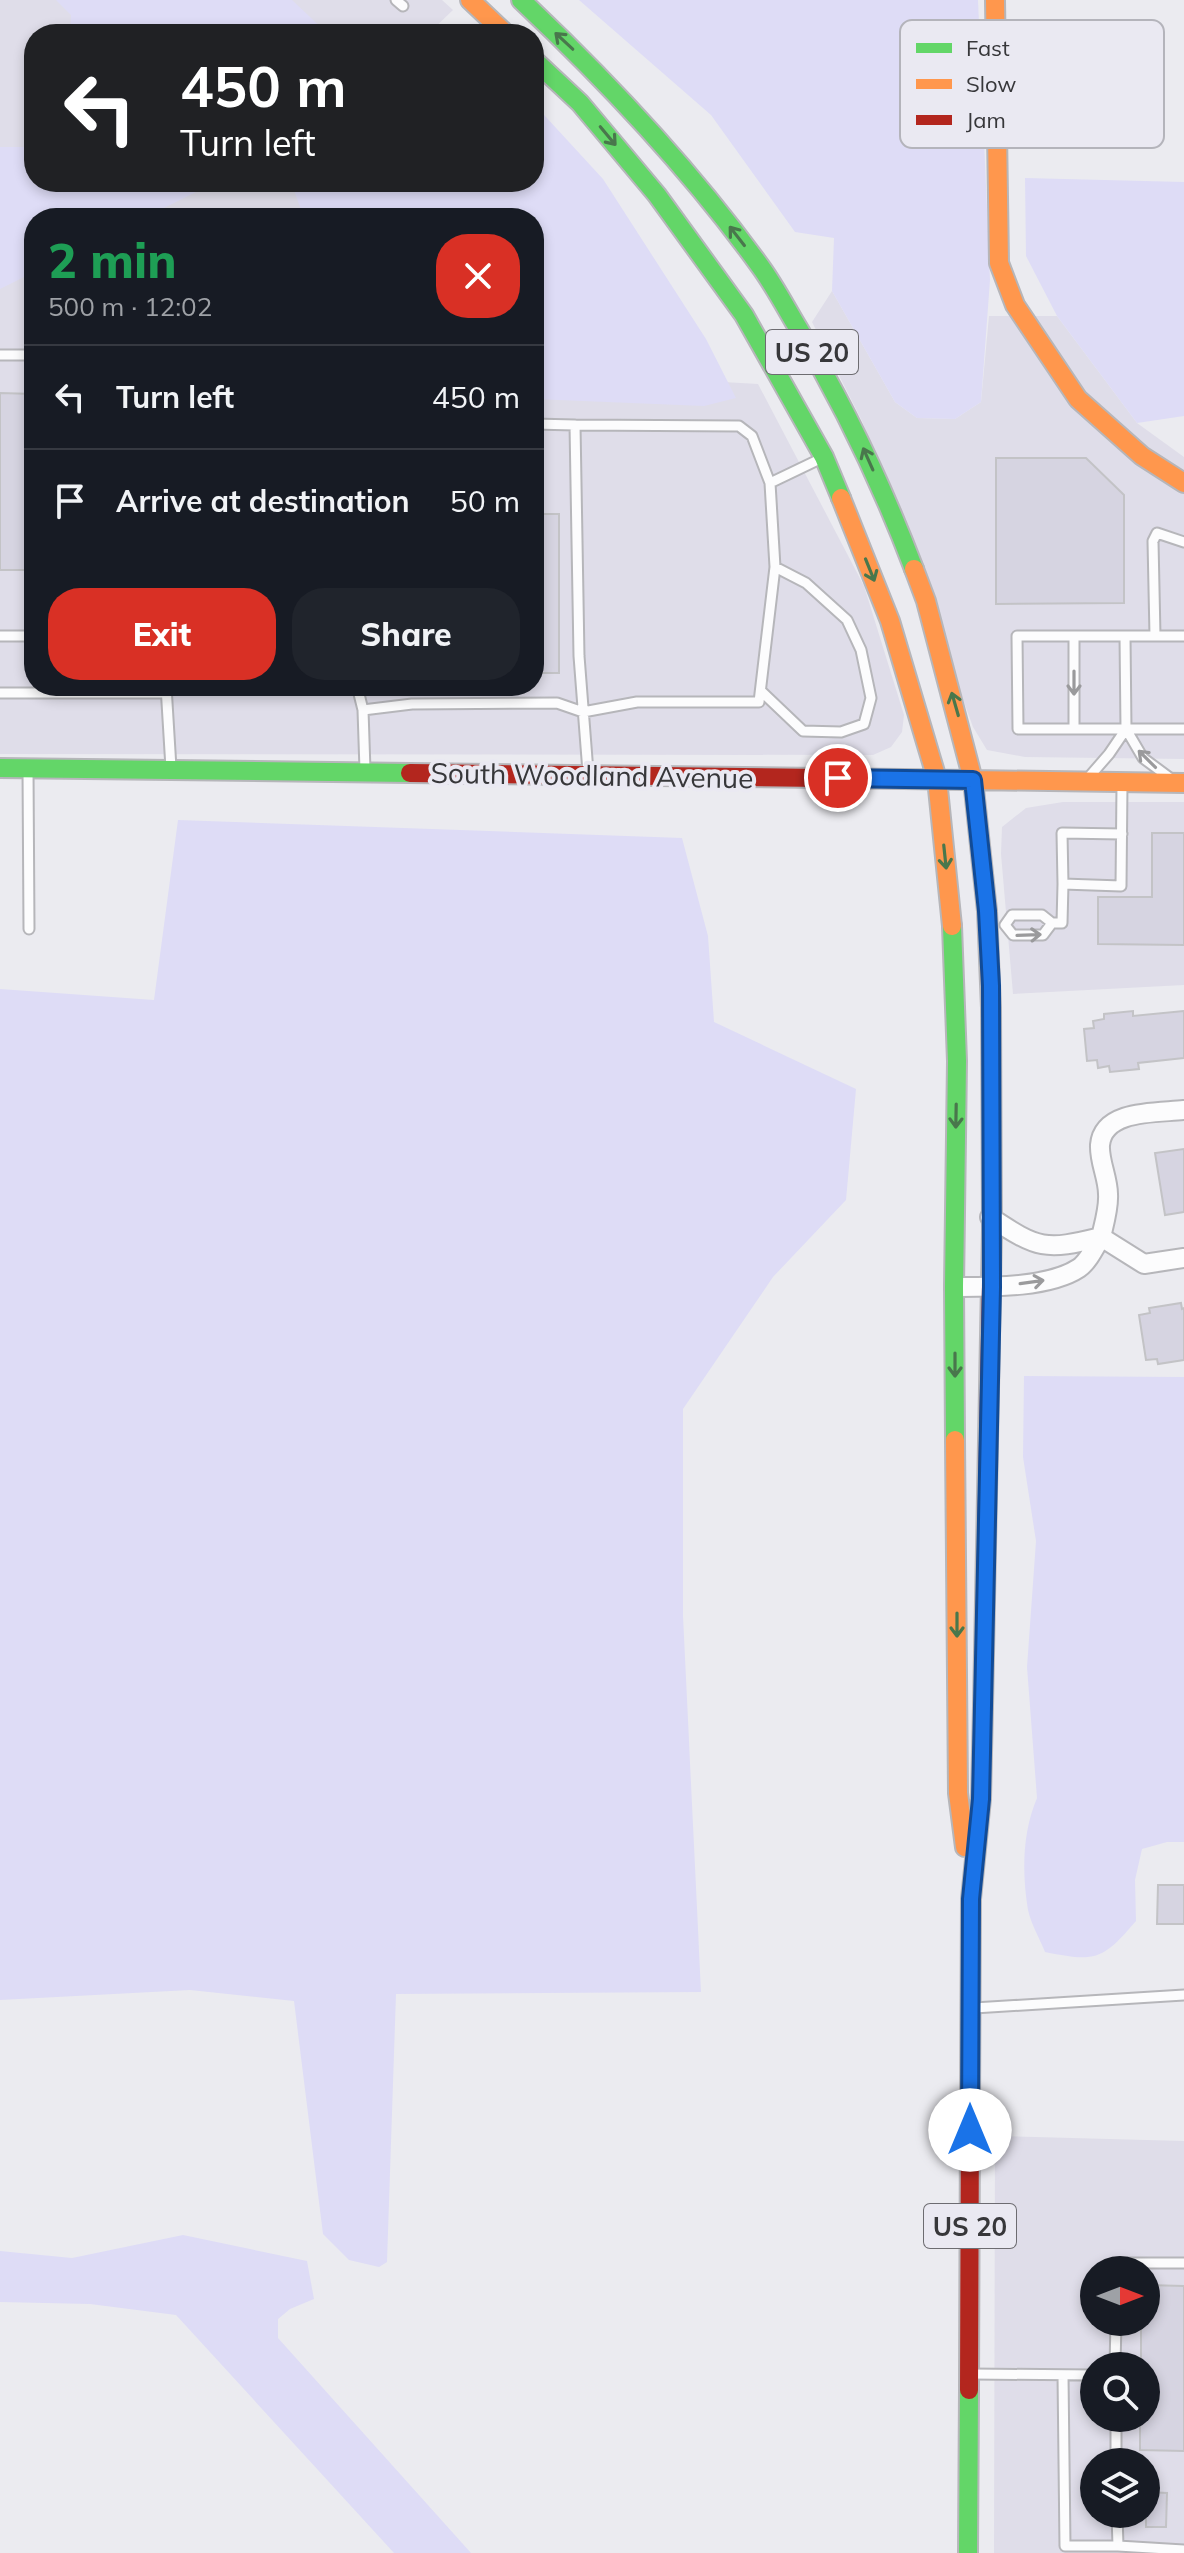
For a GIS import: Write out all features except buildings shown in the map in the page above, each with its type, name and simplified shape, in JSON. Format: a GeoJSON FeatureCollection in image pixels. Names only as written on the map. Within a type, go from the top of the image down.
{"type":"FeatureCollection","features":[{"type":"Feature","properties":{"kind":"main road"},"geometry":{"type":"LineString","coordinates":[[470,0],[495,24]]}},
{"type":"Feature","properties":{"kind":"main road","name":"US 20"},"geometry":{"type":"LineString","coordinates":[[521,0],[575,51],[678,160],[762,268],[823,370],[861,442],[926,601],[973,780],[996,926],[991,1008],[992,1287],[981,1799],[971,1899],[968,2553]]}},
{"type":"Feature","properties":{"kind":"main road"},"geometry":{"type":"LineString","coordinates":[[995,0],[995,20]]}},
{"type":"Feature","properties":{"kind":"main road","name":"US 20"},"geometry":{"type":"LineString","coordinates":[[544,69],[580,103],[657,195],[744,315],[824,457],[890,621],[937,779],[952,919],[957,1061],[954,1287],[958,1793],[971,1899]]}},
{"type":"Feature","properties":{"kind":"main road"},"geometry":{"type":"LineString","coordinates":[[997,148],[999,263],[1015,305],[1078,399],[1142,456],[1184,483]]}},
{"type":"Feature","properties":{"kind":"main road","name":"South Woodland Avenue"},"geometry":{"type":"LineString","coordinates":[[0,768],[1180,783]]}},
{"type":"Feature","properties":{"kind":"street"},"geometry":{"type":"LineString","coordinates":[[954,1287],[992,1287],[1063,1276],[1081,1267],[1101,1237],[1108,1195],[1100,1146],[1103,1132],[1114,1121],[1131,1116],[1184,1110]]}},
{"type":"Feature","properties":{"kind":"street"},"geometry":{"type":"LineString","coordinates":[[990,1217],[1025,1240],[1045,1247],[1101,1237],[1144,1264],[1184,1258]]}},
{"type":"Feature","properties":{"kind":"lane"},"geometry":{"type":"LineString","coordinates":[[0,355],[24,355]]}},
{"type":"Feature","properties":{"kind":"lane"},"geometry":{"type":"LineString","coordinates":[[363,710],[412,704],[557,703],[583,712],[637,702],[759,702],[775,567],[770,483],[752,436],[739,426],[544,424]]}},
{"type":"Feature","properties":{"kind":"lane"},"geometry":{"type":"LineString","coordinates":[[575,425],[579,656],[588,775]]}},
{"type":"Feature","properties":{"kind":"lane"},"geometry":{"type":"LineString","coordinates":[[770,483],[824,457]]}},
{"type":"Feature","properties":{"kind":"lane"},"geometry":{"type":"LineString","coordinates":[[1155,636],[1153,541],[1157,533],[1184,542]]}},
{"type":"Feature","properties":{"kind":"lane"},"geometry":{"type":"LineString","coordinates":[[761,691],[803,731],[841,732],[864,724],[871,698],[861,650],[847,620],[806,583],[775,567]]}},
{"type":"Feature","properties":{"kind":"lane"},"geometry":{"type":"LineString","coordinates":[[0,636],[24,636]]}},
{"type":"Feature","properties":{"kind":"lane"},"geometry":{"type":"LineString","coordinates":[[1184,636],[1017,636],[1018,729],[1184,729]]}},
{"type":"Feature","properties":{"kind":"lane"},"geometry":{"type":"LineString","coordinates":[[1074,636],[1074,729]]}},
{"type":"Feature","properties":{"kind":"lane"},"geometry":{"type":"LineString","coordinates":[[1125,636],[1126,729],[1143,758],[1180,783]]}},
{"type":"Feature","properties":{"kind":"lane"},"geometry":{"type":"LineString","coordinates":[[0,693],[24,692]]}},
{"type":"Feature","properties":{"kind":"lane"},"geometry":{"type":"LineString","coordinates":[[167,696],[172,771]]}},
{"type":"Feature","properties":{"kind":"lane"},"geometry":{"type":"LineString","coordinates":[[360,696],[363,710],[365,773]]}},
{"type":"Feature","properties":{"kind":"lane"},"geometry":{"type":"LineString","coordinates":[[1085,781],[1126,729]]}},
{"type":"Feature","properties":{"kind":"lane"},"geometry":{"type":"LineString","coordinates":[[28,769],[29,929]]}},
{"type":"Feature","properties":{"kind":"lane"},"geometry":{"type":"LineString","coordinates":[[1063,884],[1121,886],[1122,782]]}},
{"type":"Feature","properties":{"kind":"lane"},"geometry":{"type":"LineString","coordinates":[[1052,923],[1043,935],[1013,935],[996,926],[1012,915],[1042,915],[1052,923],[1062,923],[1062,833],[1122,834]]}},
{"type":"Feature","properties":{"kind":"lane"},"geometry":{"type":"LineString","coordinates":[[971,2008],[1184,1995]]}},
{"type":"Feature","properties":{"kind":"lane"},"geometry":{"type":"LineString","coordinates":[[1160,2263],[1184,2263]]}},
{"type":"Feature","properties":{"kind":"lane"},"geometry":{"type":"LineString","coordinates":[[969,2374],[1080,2375]]}},
{"type":"Feature","properties":{"kind":"lane"},"geometry":{"type":"LineString","coordinates":[[1063,2375],[1065,2546],[1184,2550]]}},
{"type":"Feature","properties":{"kind":"lane"},"geometry":{"type":"LineString","coordinates":[[1117,2528],[1118,2546]]}},
{"type":"Feature","properties":{"kind":"shaded area"},"geometry":{"type":"Polygon","coordinates":[[[0,0],[442,0],[453,10],[438,24],[24,24],[24,192],[306,192],[306,208],[24,208],[24,696],[544,696],[544,372],[758,384],[864,586],[904,715],[902,732],[891,747],[873,755],[0,754],[0,0]]]}},
{"type":"Feature","properties":{"kind":"shaded area"},"geometry":{"type":"Polygon","coordinates":[[[56,0],[292,0],[317,24],[71,24],[71,15],[56,0]]]}},
{"type":"Feature","properties":{"kind":"shaded area"},"geometry":{"type":"Polygon","coordinates":[[[579,0],[978,0],[979,20],[900,20],[900,148],[984,148],[990,280],[981,402],[955,419],[917,418],[895,402],[832,291],[834,238],[795,232],[711,115],[579,0]]]}},
{"type":"Feature","properties":{"kind":"shaded area"},"geometry":{"type":"Polygon","coordinates":[[[544,115],[603,179],[706,339],[736,398],[704,406],[544,399],[544,208],[300,208],[295,192],[544,192],[544,115]]]}},
{"type":"Feature","properties":{"kind":"shaded area"},"geometry":{"type":"Polygon","coordinates":[[[0,147],[24,147],[24,192],[196,192],[164,208],[24,208],[24,277],[0,289],[0,147]]]}},
{"type":"Feature","properties":{"kind":"shaded area"},"geometry":{"type":"Polygon","coordinates":[[[1025,178],[1184,182],[1184,416],[1137,423],[1057,316],[1026,256],[1025,178]]]}},
{"type":"Feature","properties":{"kind":"shaded area"},"geometry":{"type":"Polygon","coordinates":[[[832,291],[895,402],[917,418],[955,419],[981,402],[989,316],[1057,316],[1137,423],[1184,457],[1184,759],[1025,757],[987,750],[973,727],[862,421],[812,322],[832,291]]]}},
{"type":"Feature","properties":{"kind":"shaded area"},"geometry":{"type":"Polygon","coordinates":[[[1063,802],[1184,802],[1184,985],[1013,994],[1001,854],[1002,827],[1026,808],[1063,802]]]}},
{"type":"Feature","properties":{"kind":"shaded area"},"geometry":{"type":"Polygon","coordinates":[[[178,820],[682,838],[708,936],[714,1022],[856,1089],[846,1200],[773,1277],[683,1409],[683,1616],[701,1992],[396,1994],[387,2262],[379,2267],[349,2260],[323,2234],[294,2001],[190,1990],[0,2000],[0,989],[154,1000],[178,820]]]}},
{"type":"Feature","properties":{"kind":"shaded area"},"geometry":{"type":"Polygon","coordinates":[[[1024,1376],[1184,1377],[1184,1842],[1167,1842],[1142,1849],[1135,1880],[1136,1921],[1105,1951],[1087,1957],[1045,1952],[1029,1915],[1026,1896],[1026,1839],[1037,1798],[1027,1667],[1036,1541],[1023,1457],[1024,1376]]]}},
{"type":"Feature","properties":{"kind":"shaded area"},"geometry":{"type":"Polygon","coordinates":[[[995,2136],[1184,2141],[1184,2553],[994,2553],[995,2136]]]}},
{"type":"Feature","properties":{"kind":"shaded area"},"geometry":{"type":"Polygon","coordinates":[[[183,2235],[307,2261],[314,2299],[290,2309],[278,2319],[278,2338],[471,2553],[394,2553],[176,2315],[90,2304],[0,2302],[0,2251],[72,2258],[183,2235]]]}},
{"type":"Feature","properties":{"kind":"traffic: fast"},"geometry":{"type":"LineString","coordinates":[[521,0],[647,127],[765,273],[846,416],[914,569]]}},
{"type":"Feature","properties":{"kind":"traffic: fast"},"geometry":{"type":"LineString","coordinates":[[544,69],[580,103],[657,195],[744,315],[824,457],[841,498]]}},
{"type":"Feature","properties":{"kind":"traffic: fast"},"geometry":{"type":"LineString","coordinates":[[0,768],[410,773]]}},
{"type":"Feature","properties":{"kind":"traffic: fast"},"geometry":{"type":"LineString","coordinates":[[952,926],[957,1061],[955,1440]]}},
{"type":"Feature","properties":{"kind":"traffic: fast"},"geometry":{"type":"LineString","coordinates":[[968,2553],[969,2390]]}},
{"type":"Feature","properties":{"kind":"traffic: slow"},"geometry":{"type":"LineString","coordinates":[[470,0],[495,24]]}},
{"type":"Feature","properties":{"kind":"traffic: slow"},"geometry":{"type":"LineString","coordinates":[[995,0],[995,20]]}},
{"type":"Feature","properties":{"kind":"traffic: slow"},"geometry":{"type":"LineString","coordinates":[[997,148],[999,263],[1015,305],[1078,399],[1142,456],[1184,483]]}},
{"type":"Feature","properties":{"kind":"traffic: slow"},"geometry":{"type":"LineString","coordinates":[[841,498],[890,621],[937,779],[952,926]]}},
{"type":"Feature","properties":{"kind":"traffic: slow"},"geometry":{"type":"LineString","coordinates":[[914,569],[926,601],[973,780],[987,911],[991,1008],[992,1230]]}},
{"type":"Feature","properties":{"kind":"traffic: slow"},"geometry":{"type":"LineString","coordinates":[[903,779],[1184,783]]}},
{"type":"Feature","properties":{"kind":"traffic: slow"},"geometry":{"type":"LineString","coordinates":[[955,1440],[958,1793],[965,1847]]}},
{"type":"Feature","properties":{"kind":"traffic: slow"},"geometry":{"type":"LineString","coordinates":[[970,2109],[971,1899],[981,1799],[983,1706]]}},
{"type":"Feature","properties":{"kind":"traffic: jam"},"geometry":{"type":"LineString","coordinates":[[410,773],[903,779]]}},
{"type":"Feature","properties":{"kind":"traffic: jam"},"geometry":{"type":"LineString","coordinates":[[983,1706],[992,1230]]}},
{"type":"Feature","properties":{"kind":"traffic: jam"},"geometry":{"type":"LineString","coordinates":[[969,2390],[970,2109]]}},
{"type":"Feature","properties":{"kind":"route"},"geometry":{"type":"LineString","coordinates":[[838,778],[973,780],[987,911],[991,1008],[992,1287],[981,1799],[971,1899],[970,2130]]}}]}
